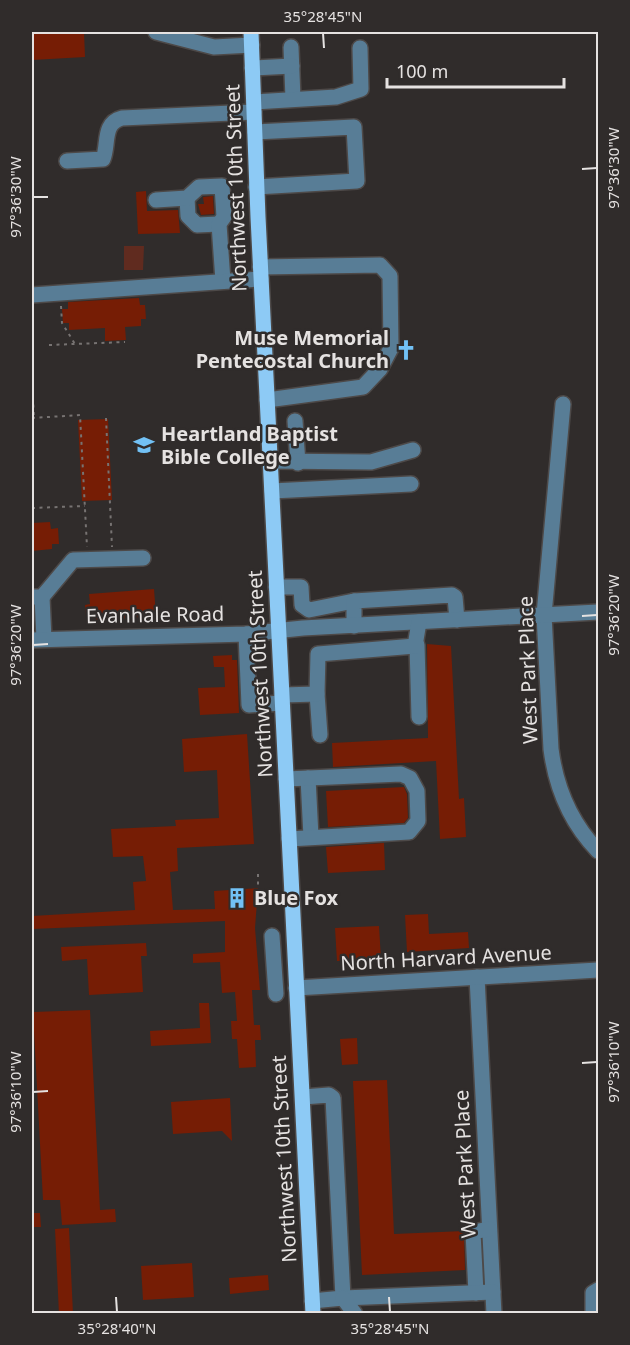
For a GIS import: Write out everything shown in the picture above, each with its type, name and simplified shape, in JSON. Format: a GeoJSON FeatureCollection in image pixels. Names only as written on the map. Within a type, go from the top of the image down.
{"type":"FeatureCollection","features":[{"type":"Feature","properties":{"kind":"main road","name":"Northwest 10th Street"},"geometry":{"type":"LineString","coordinates":[[252,38],[260,273],[312,1307]]}},
{"type":"Feature","properties":{"kind":"street"},"geometry":{"type":"LineString","coordinates":[[156,32],[214,48],[252,38]]}},
{"type":"Feature","properties":{"kind":"street"},"geometry":{"type":"LineString","coordinates":[[291,47],[293,99]]}},
{"type":"Feature","properties":{"kind":"street"},"geometry":{"type":"LineString","coordinates":[[67,161],[103,159],[110,127],[115,120],[122,118],[254,107],[293,99],[336,97],[361,89],[360,48]]}},
{"type":"Feature","properties":{"kind":"street"},"geometry":{"type":"LineString","coordinates":[[252,69],[292,66]]}},
{"type":"Feature","properties":{"kind":"street"},"geometry":{"type":"LineString","coordinates":[[255,132],[354,127],[357,181],[256,187]]}},
{"type":"Feature","properties":{"kind":"street"},"geometry":{"type":"LineString","coordinates":[[156,200],[187,198],[199,187],[222,186],[224,217],[219,224],[223,281]]}},
{"type":"Feature","properties":{"kind":"street"},"geometry":{"type":"LineString","coordinates":[[187,198],[188,216],[197,225],[219,224]]}},
{"type":"Feature","properties":{"kind":"street"},"geometry":{"type":"LineString","coordinates":[[32,295],[223,281],[260,273],[380,265],[390,276],[391,348],[380,369],[363,387],[267,400]]}},
{"type":"Feature","properties":{"kind":"street","name":"West Park Place"},"geometry":{"type":"LineString","coordinates":[[563,404],[544,615],[554,770],[566,806],[598,851]]}},
{"type":"Feature","properties":{"kind":"street"},"geometry":{"type":"LineString","coordinates":[[295,421],[298,463]]}},
{"type":"Feature","properties":{"kind":"street"},"geometry":{"type":"LineString","coordinates":[[270,461],[371,462],[413,450]]}},
{"type":"Feature","properties":{"kind":"street"},"geometry":{"type":"LineString","coordinates":[[272,491],[411,484]]}},
{"type":"Feature","properties":{"kind":"street"},"geometry":{"type":"LineString","coordinates":[[38,640],[37,597],[73,560],[143,558]]}},
{"type":"Feature","properties":{"kind":"street"},"geometry":{"type":"LineString","coordinates":[[276,587],[301,587],[302,605],[309,610],[354,601],[454,595],[457,620]]}},
{"type":"Feature","properties":{"kind":"street"},"geometry":{"type":"LineString","coordinates":[[354,601],[354,626]]}},
{"type":"Feature","properties":{"kind":"street","name":"Evanhale Road"},"geometry":{"type":"LineString","coordinates":[[38,640],[246,634],[598,612]]}},
{"type":"Feature","properties":{"kind":"street"},"geometry":{"type":"LineString","coordinates":[[419,622],[417,645],[420,717]]}},
{"type":"Feature","properties":{"kind":"street"},"geometry":{"type":"LineString","coordinates":[[246,634],[249,705],[317,694]]}},
{"type":"Feature","properties":{"kind":"street"},"geometry":{"type":"LineString","coordinates":[[320,735],[317,694],[318,654],[417,645]]}},
{"type":"Feature","properties":{"kind":"street"},"geometry":{"type":"LineString","coordinates":[[286,779],[401,774],[410,778],[417,791],[418,821],[409,832],[290,839]]}},
{"type":"Feature","properties":{"kind":"street"},"geometry":{"type":"LineString","coordinates":[[308,778],[311,837]]}},
{"type":"Feature","properties":{"kind":"street"},"geometry":{"type":"LineString","coordinates":[[272,936],[276,994]]}},
{"type":"Feature","properties":{"kind":"street","name":"North Harvard Avenue"},"geometry":{"type":"LineString","coordinates":[[296,988],[598,970]]}},
{"type":"Feature","properties":{"kind":"street","name":"West Park Place"},"geometry":{"type":"LineString","coordinates":[[477,977],[494,1314]]}},
{"type":"Feature","properties":{"kind":"street"},"geometry":{"type":"LineString","coordinates":[[303,1097],[329,1095],[333,1098],[343,1298],[355,1314]]}},
{"type":"Feature","properties":{"kind":"street"},"geometry":{"type":"LineString","coordinates":[[476,1293],[473,1232],[489,1229]]}},
{"type":"Feature","properties":{"kind":"street"},"geometry":{"type":"LineString","coordinates":[[593,1314],[593,1293],[598,1290]]}},
{"type":"Feature","properties":{"kind":"street"},"geometry":{"type":"LineString","coordinates":[[312,1307],[343,1298],[493,1292]]}},
{"type":"Feature","properties":{"kind":"path"},"geometry":{"type":"LineString","coordinates":[[61,304],[62,323],[75,344]]}},
{"type":"Feature","properties":{"kind":"path"},"geometry":{"type":"LineString","coordinates":[[49,345],[125,342]]}},
{"type":"Feature","properties":{"kind":"path"},"geometry":{"type":"LineString","coordinates":[[32,382],[32,418],[80,415],[87,559]]}},
{"type":"Feature","properties":{"kind":"path"},"geometry":{"type":"LineString","coordinates":[[106,418],[113,559]]}},
{"type":"Feature","properties":{"kind":"path"},"geometry":{"type":"LineString","coordinates":[[32,508],[85,506]]}},
{"type":"Feature","properties":{"kind":"path"},"geometry":{"type":"LineString","coordinates":[[258,874],[258,894]]}},
{"type":"Feature","properties":{"kind":"shaded area"},"geometry":{"type":"Polygon","coordinates":[[[124,246],[144,246],[143,270],[124,270],[124,246]]]}},
{"type":"Feature","properties":{"kind":"building"},"geometry":{"type":"Polygon","coordinates":[[[32,32],[84,32],[85,57],[32,60],[32,32]]]}},
{"type":"Feature","properties":{"kind":"building"},"geometry":{"type":"Polygon","coordinates":[[[146,191],[147,211],[178,210],[180,233],[138,234],[136,192],[146,191]]]}},
{"type":"Feature","properties":{"kind":"building"},"geometry":{"type":"Polygon","coordinates":[[[213,196],[214,214],[201,215],[198,204],[204,204],[203,197],[213,196]]]}},
{"type":"Feature","properties":{"kind":"building"},"geometry":{"type":"Polygon","coordinates":[[[139,298],[140,305],[145,305],[146,319],[141,319],[141,326],[125,327],[126,340],[105,341],[105,328],[69,330],[69,323],[63,323],[62,309],[68,309],[68,302],[139,298]]]}},
{"type":"Feature","properties":{"kind":"building"},"geometry":{"type":"Polygon","coordinates":[[[108,419],[112,500],[82,501],[78,420],[108,419]]]}},
{"type":"Feature","properties":{"kind":"building"},"geometry":{"type":"Polygon","coordinates":[[[50,522],[51,529],[58,528],[59,544],[52,544],[52,549],[32,551],[32,523],[50,522]]]}},
{"type":"Feature","properties":{"kind":"building"},"geometry":{"type":"Polygon","coordinates":[[[154,589],[156,616],[91,621],[91,616],[86,616],[85,605],[90,604],[89,594],[154,589]]]}},
{"type":"Feature","properties":{"kind":"building"},"geometry":{"type":"Polygon","coordinates":[[[427,644],[451,646],[459,799],[464,798],[466,837],[440,839],[436,761],[333,767],[332,743],[428,738],[427,644]]]}},
{"type":"Feature","properties":{"kind":"building"},"geometry":{"type":"Polygon","coordinates":[[[232,655],[232,660],[237,660],[239,713],[200,715],[198,688],[225,687],[224,667],[214,667],[213,656],[232,655]]]}},
{"type":"Feature","properties":{"kind":"building"},"geometry":{"type":"Polygon","coordinates":[[[247,734],[254,844],[177,848],[178,871],[170,872],[173,910],[215,909],[214,891],[258,888],[255,928],[260,990],[252,990],[254,1025],[260,1025],[261,1040],[255,1040],[256,1067],[239,1068],[237,1039],[232,1039],[231,1021],[237,1021],[235,992],[222,993],[220,962],[193,963],[193,954],[225,952],[225,921],[32,929],[32,916],[135,910],[133,882],[146,881],[143,856],[113,857],[111,829],[176,826],[175,820],[219,818],[217,770],[184,772],[182,739],[247,734]]]}},
{"type":"Feature","properties":{"kind":"building"},"geometry":{"type":"Polygon","coordinates":[[[404,787],[407,794],[408,818],[404,823],[328,827],[326,791],[404,787]]]}},
{"type":"Feature","properties":{"kind":"building"},"geometry":{"type":"Polygon","coordinates":[[[384,843],[385,870],[328,873],[326,847],[384,843]]]}},
{"type":"Feature","properties":{"kind":"building"},"geometry":{"type":"Polygon","coordinates":[[[428,914],[429,934],[468,932],[469,948],[407,952],[405,915],[428,914]]]}},
{"type":"Feature","properties":{"kind":"building"},"geometry":{"type":"Polygon","coordinates":[[[379,926],[381,959],[337,961],[335,928],[379,926]]]}},
{"type":"Feature","properties":{"kind":"building"},"geometry":{"type":"Polygon","coordinates":[[[146,943],[147,956],[141,956],[143,992],[89,995],[87,959],[62,961],[61,947],[146,943]]]}},
{"type":"Feature","properties":{"kind":"building"},"geometry":{"type":"Polygon","coordinates":[[[199,1003],[209,1003],[211,1043],[151,1046],[150,1031],[200,1028],[199,1003]]]}},
{"type":"Feature","properties":{"kind":"building"},"geometry":{"type":"Polygon","coordinates":[[[90,1010],[100,1210],[115,1209],[116,1222],[62,1225],[60,1200],[43,1200],[33,1012],[90,1010]]]}},
{"type":"Feature","properties":{"kind":"building"},"geometry":{"type":"Polygon","coordinates":[[[357,1038],[358,1064],[342,1065],[340,1039],[357,1038]]]}},
{"type":"Feature","properties":{"kind":"building"},"geometry":{"type":"Polygon","coordinates":[[[387,1080],[394,1234],[464,1231],[465,1270],[362,1275],[353,1081],[387,1080]]]}},
{"type":"Feature","properties":{"kind":"building"},"geometry":{"type":"Polygon","coordinates":[[[230,1098],[232,1141],[222,1131],[173,1134],[171,1102],[230,1098]]]}},
{"type":"Feature","properties":{"kind":"building"},"geometry":{"type":"Polygon","coordinates":[[[32,1213],[40,1213],[41,1227],[32,1227],[32,1213]]]}},
{"type":"Feature","properties":{"kind":"building"},"geometry":{"type":"Polygon","coordinates":[[[69,1228],[73,1314],[59,1314],[55,1229],[69,1228]]]}},
{"type":"Feature","properties":{"kind":"building"},"geometry":{"type":"Polygon","coordinates":[[[192,1263],[194,1297],[143,1300],[141,1266],[192,1263]]]}},
{"type":"Feature","properties":{"kind":"building"},"geometry":{"type":"Polygon","coordinates":[[[268,1275],[269,1290],[230,1294],[229,1278],[268,1275]]]}},
{"type":"Feature","properties":{"kind":"place","name":"Muse Memorial Pentecostal Church"},"geometry":{"type":"Point","coordinates":[406,350]}},
{"type":"Feature","properties":{"kind":"place","name":"Heartland Baptist Bible College"},"geometry":{"type":"Point","coordinates":[144,445]}},
{"type":"Feature","properties":{"kind":"place","name":"Blue Fox"},"geometry":{"type":"Point","coordinates":[237,898]}}]}
